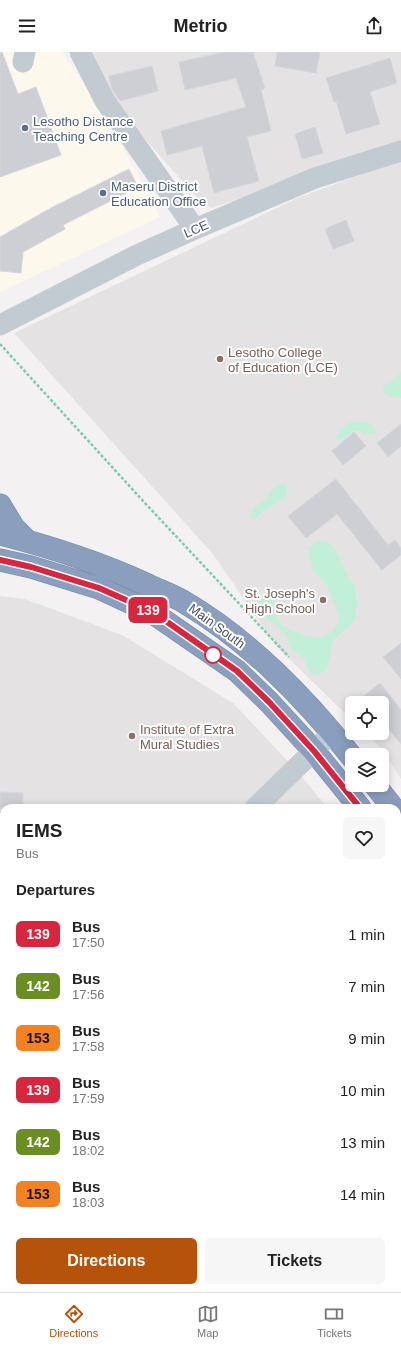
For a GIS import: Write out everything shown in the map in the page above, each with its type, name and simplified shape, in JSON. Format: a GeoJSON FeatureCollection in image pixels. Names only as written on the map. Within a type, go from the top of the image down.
{"type":"FeatureCollection","features":[{"type":"Feature","properties":{"kind":"highway"},"geometry":{"type":"LineString","coordinates":[[0,505],[14,528],[26,540]]}},
{"type":"Feature","properties":{"kind":"highway","name":"Main South"},"geometry":{"type":"LineString","coordinates":[[0,534],[56,549],[117,571],[184,602],[234,637],[269,666],[301,697],[345,749]]}},
{"type":"Feature","properties":{"kind":"highway","name":"Main South"},"geometry":{"type":"LineString","coordinates":[[0,560],[31,567],[99,588],[153,612],[237,671],[269,702],[314,751],[357,804]]}},
{"type":"Feature","properties":{"kind":"highway"},"geometry":{"type":"LineString","coordinates":[[380,792],[390,804]]}},
{"type":"Feature","properties":{"kind":"street"},"geometry":{"type":"LineString","coordinates":[[80,52],[105,101],[195,229]]}},
{"type":"Feature","properties":{"kind":"street","name":"LCE"},"geometry":{"type":"LineString","coordinates":[[0,325],[137,255],[195,229],[315,178],[401,151]]}},
{"type":"Feature","properties":{"kind":"street"},"geometry":{"type":"LineString","coordinates":[[267,804],[332,733]]}},
{"type":"Feature","properties":{"kind":"path"},"geometry":{"type":"LineString","coordinates":[[0,344],[144,502],[295,663]]}},
{"type":"Feature","properties":{"kind":"shaded area"},"geometry":{"type":"Polygon","coordinates":[[[0,52],[62,52],[110,122],[160,217],[0,292],[0,52]]]}},
{"type":"Feature","properties":{"kind":"shaded area"},"geometry":{"type":"Polygon","coordinates":[[[92,52],[401,52],[401,146],[211,208],[199,200],[111,101],[92,52]]]}},
{"type":"Feature","properties":{"kind":"shaded area","name":"Lesotho College of Education (LCE)"},"geometry":{"type":"Polygon","coordinates":[[[401,160],[401,779],[389,760],[389,748],[381,748],[372,740],[389,740],[389,696],[345,696],[345,713],[276,646],[213,554],[14,333],[300,197],[401,160]]]}},
{"type":"Feature","properties":{"kind":"shaded area","name":"Institute of Extra Mural Studies"},"geometry":{"type":"Polygon","coordinates":[[[0,596],[25,599],[122,635],[233,703],[296,770],[325,804],[0,804],[0,596]]]}},
{"type":"Feature","properties":{"kind":"green space"},"geometry":{"type":"Polygon","coordinates":[[[401,372],[401,398],[389,397],[383,390],[384,385],[390,383],[401,372]]]}},
{"type":"Feature","properties":{"kind":"green space"},"geometry":{"type":"Polygon","coordinates":[[[354,422],[365,422],[374,426],[376,434],[366,434],[355,430],[340,441],[336,438],[343,427],[354,422]]]}},
{"type":"Feature","properties":{"kind":"green space"},"geometry":{"type":"Polygon","coordinates":[[[282,483],[286,484],[287,491],[284,498],[263,511],[254,520],[249,517],[255,506],[265,500],[276,486],[282,483]]]}},
{"type":"Feature","properties":{"kind":"green space"},"geometry":{"type":"Polygon","coordinates":[[[317,541],[326,541],[335,549],[347,576],[354,585],[357,601],[355,620],[333,641],[326,670],[316,675],[309,671],[304,659],[290,648],[286,634],[262,615],[258,608],[260,599],[266,592],[273,596],[275,615],[282,625],[288,629],[300,634],[319,638],[333,631],[338,624],[339,617],[327,585],[313,571],[308,548],[317,541]]]}},
{"type":"Feature","properties":{"kind":"building","name":"Lesotho Distance Teaching Centre"},"geometry":{"type":"Polygon","coordinates":[[[0,52],[2,52],[18,94],[36,87],[61,155],[0,177],[0,52]]]}},
{"type":"Feature","properties":{"kind":"building"},"geometry":{"type":"Polygon","coordinates":[[[225,52],[253,52],[265,88],[261,90],[271,131],[247,137],[259,181],[214,193],[202,146],[167,155],[161,131],[246,107],[236,78],[185,90],[179,62],[225,52]]]}},
{"type":"Feature","properties":{"kind":"building"},"geometry":{"type":"Polygon","coordinates":[[[277,52],[320,52],[316,73],[275,66],[277,52]]]}},
{"type":"Feature","properties":{"kind":"building"},"geometry":{"type":"Polygon","coordinates":[[[390,58],[397,83],[370,92],[380,124],[346,134],[336,101],[334,102],[326,78],[390,58]]]}},
{"type":"Feature","properties":{"kind":"building"},"geometry":{"type":"Polygon","coordinates":[[[152,66],[158,91],[120,101],[112,89],[109,76],[152,66]]]}},
{"type":"Feature","properties":{"kind":"building"},"geometry":{"type":"Polygon","coordinates":[[[315,127],[323,153],[302,159],[295,134],[315,127]]]}},
{"type":"Feature","properties":{"kind":"building"},"geometry":{"type":"Polygon","coordinates":[[[129,169],[138,187],[63,225],[65,229],[23,252],[21,273],[0,271],[0,237],[51,208],[129,169]]]}},
{"type":"Feature","properties":{"kind":"building"},"geometry":{"type":"Polygon","coordinates":[[[346,220],[354,241],[333,249],[325,229],[346,220]]]}},
{"type":"Feature","properties":{"kind":"building"},"geometry":{"type":"Polygon","coordinates":[[[401,424],[401,446],[388,457],[377,443],[401,424]]]}},
{"type":"Feature","properties":{"kind":"building"},"geometry":{"type":"Polygon","coordinates":[[[354,432],[366,446],[343,465],[332,451],[354,432]]]}},
{"type":"Feature","properties":{"kind":"building"},"geometry":{"type":"Polygon","coordinates":[[[336,479],[388,545],[395,540],[401,548],[401,555],[382,570],[337,514],[306,538],[288,516],[336,479]]]}},
{"type":"Feature","properties":{"kind":"building"},"geometry":{"type":"Polygon","coordinates":[[[401,643],[401,679],[383,657],[401,643]]]}},
{"type":"Feature","properties":{"kind":"building"},"geometry":{"type":"Polygon","coordinates":[[[380,683],[401,710],[401,744],[389,729],[389,696],[364,696],[380,683]]]}},
{"type":"Feature","properties":{"kind":"building"},"geometry":{"type":"Polygon","coordinates":[[[0,792],[23,793],[23,804],[0,804],[0,792]]]}},
{"type":"Feature","properties":{"kind":"bus line","name":"139"},"geometry":{"type":"LineString","coordinates":[[0,560],[31,567],[99,588],[153,612],[237,671],[269,702],[314,751],[357,804]]}},
{"type":"Feature","properties":{"kind":"place","name":"Lesotho Distance Teaching Centre"},"geometry":{"type":"Point","coordinates":[25,128]}},
{"type":"Feature","properties":{"kind":"place","name":"Maseru District Education Office"},"geometry":{"type":"Point","coordinates":[103,193]}},
{"type":"Feature","properties":{"kind":"place","name":"Lesotho College of Education (LCE)"},"geometry":{"type":"Point","coordinates":[220,359]}},
{"type":"Feature","properties":{"kind":"place","name":"St. Joseph's High School"},"geometry":{"type":"Point","coordinates":[323,600]}},
{"type":"Feature","properties":{"kind":"place","name":"Institute of Extra Mural Studies"},"geometry":{"type":"Point","coordinates":[132,736]}}]}
